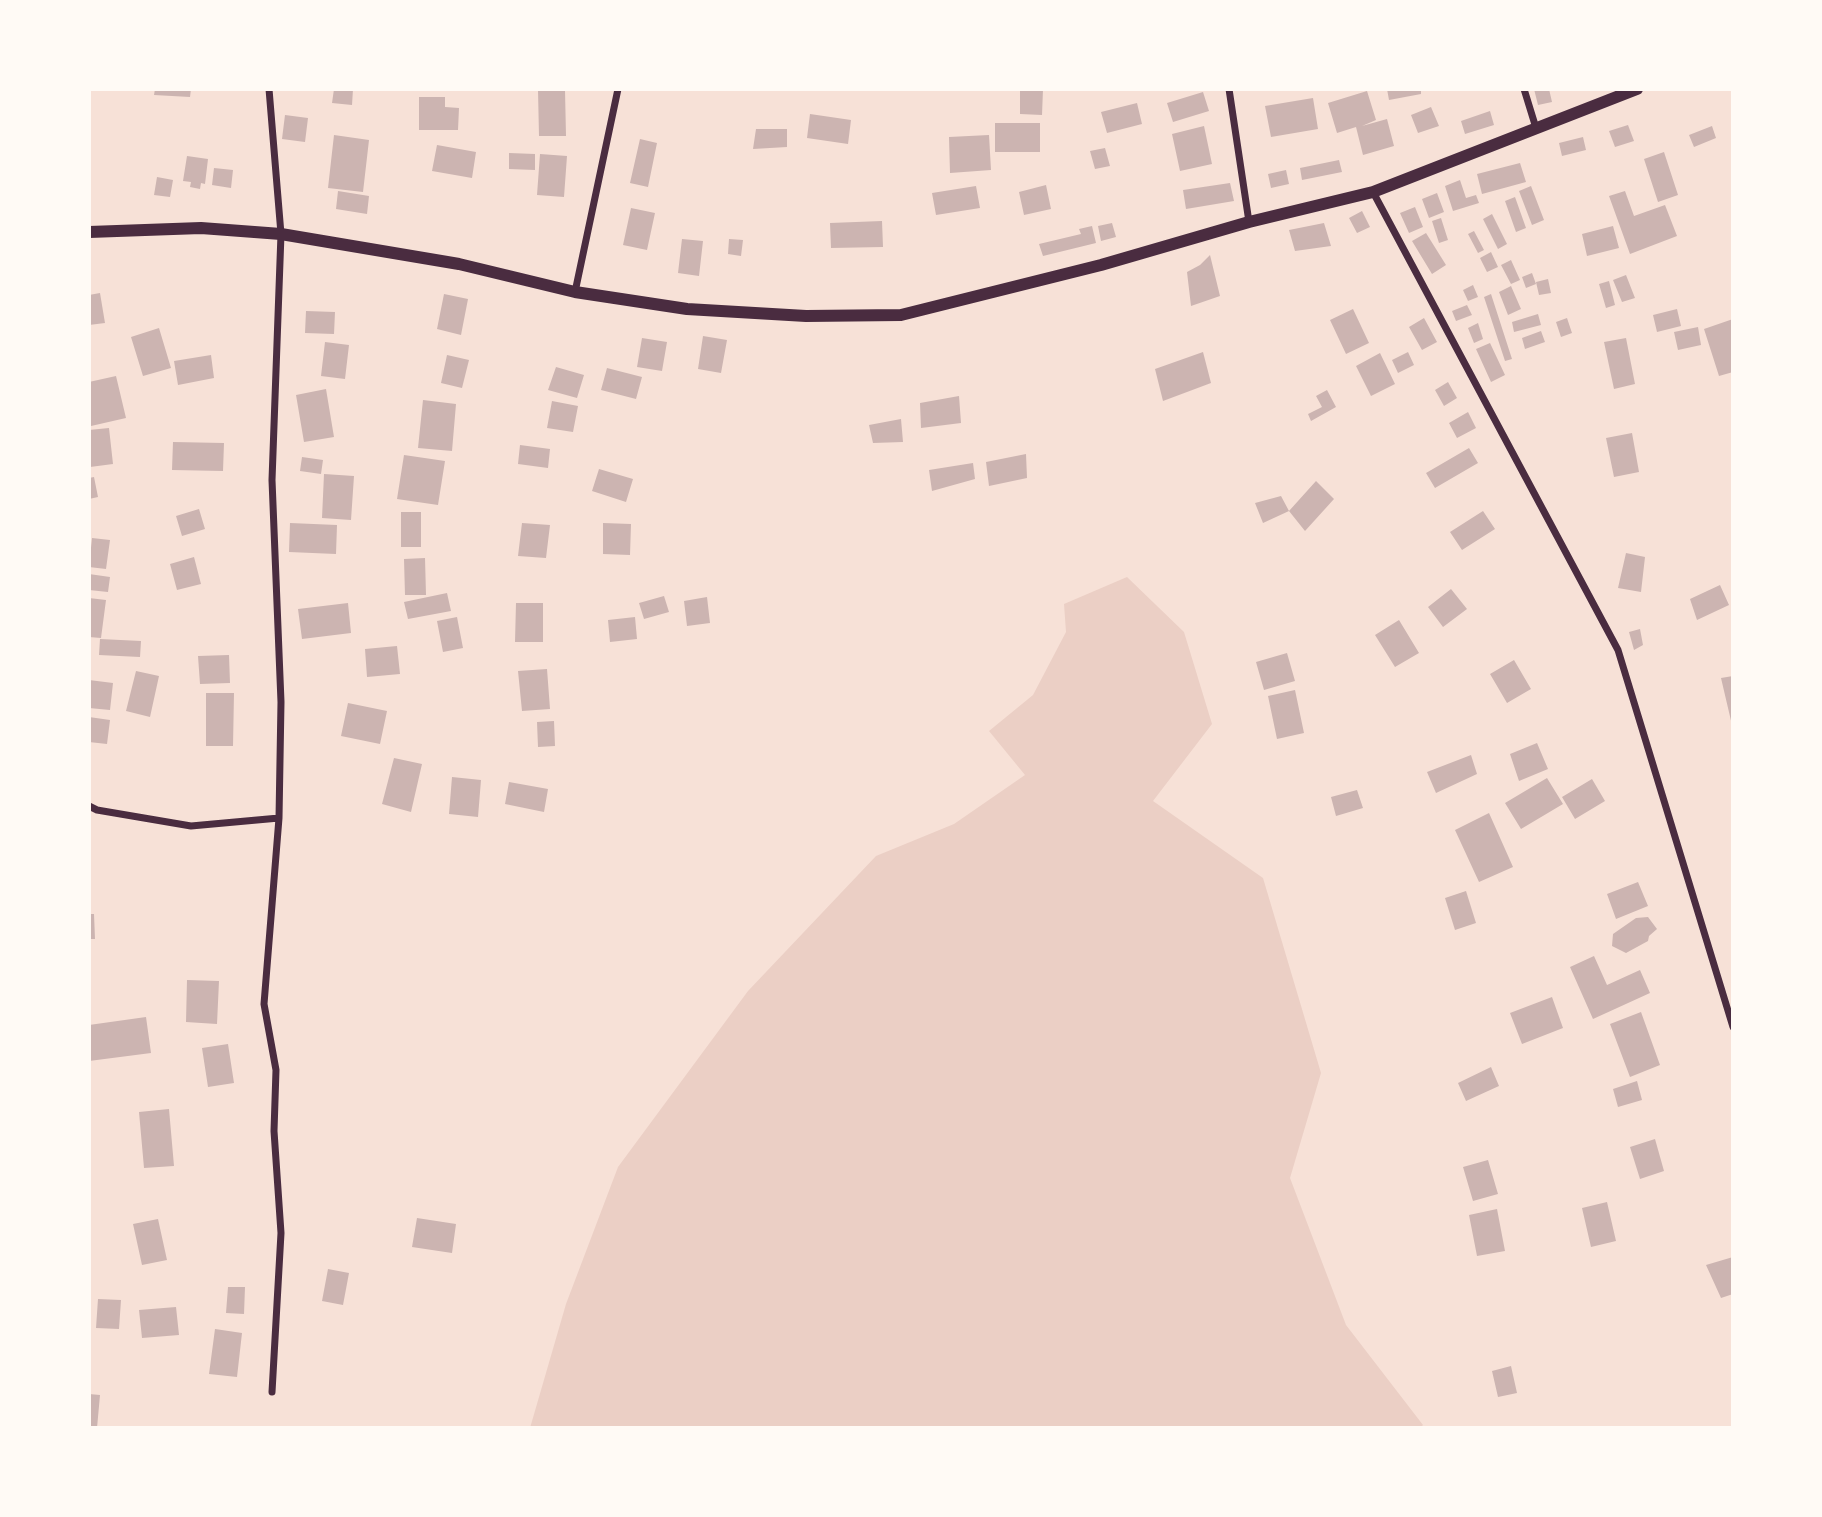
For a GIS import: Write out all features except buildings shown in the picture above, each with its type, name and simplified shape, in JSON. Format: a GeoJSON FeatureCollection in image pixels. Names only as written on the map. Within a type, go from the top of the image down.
{"type":"FeatureCollection","features":[{"type":"Feature","properties":{"kind":"street"},"geometry":{"type":"LineString","coordinates":[[269,89],[281,234],[272,480],[281,702],[279,818],[264,1004],[276,1070],[274,1131],[281,1233],[272,1392]]}},
{"type":"Feature","properties":{"kind":"street"},"geometry":{"type":"LineString","coordinates":[[575,292],[618,89]]}},
{"type":"Feature","properties":{"kind":"street"},"geometry":{"type":"LineString","coordinates":[[1230,89],[1249,222]]}},
{"type":"Feature","properties":{"kind":"street"},"geometry":{"type":"LineString","coordinates":[[1524,89],[1536,128]]}},
{"type":"Feature","properties":{"kind":"street"},"geometry":{"type":"LineString","coordinates":[[89,232],[201,229],[281,234],[459,264],[575,292],[687,309],[806,316],[901,314],[1101,265],[1249,222],[1373,192],[1637,89]]}},
{"type":"Feature","properties":{"kind":"street"},"geometry":{"type":"LineString","coordinates":[[1373,192],[1618,650],[1733,1027]]}},
{"type":"Feature","properties":{"kind":"street"},"geometry":{"type":"LineString","coordinates":[[89,806],[97,810],[191,826],[279,818]]}},
{"type":"Feature","properties":{"kind":"shaded area"},"geometry":{"type":"Polygon","coordinates":[[[1127,577],[1184,632],[1212,724],[1153,801],[1263,878],[1321,1073],[1290,1178],[1346,1325],[1423,1425],[1420,1428],[530,1428],[566,1304],[618,1167],[748,991],[876,856],[954,824],[1025,775],[989,731],[1033,695],[1066,632],[1064,604],[1127,577]]]}}]}
